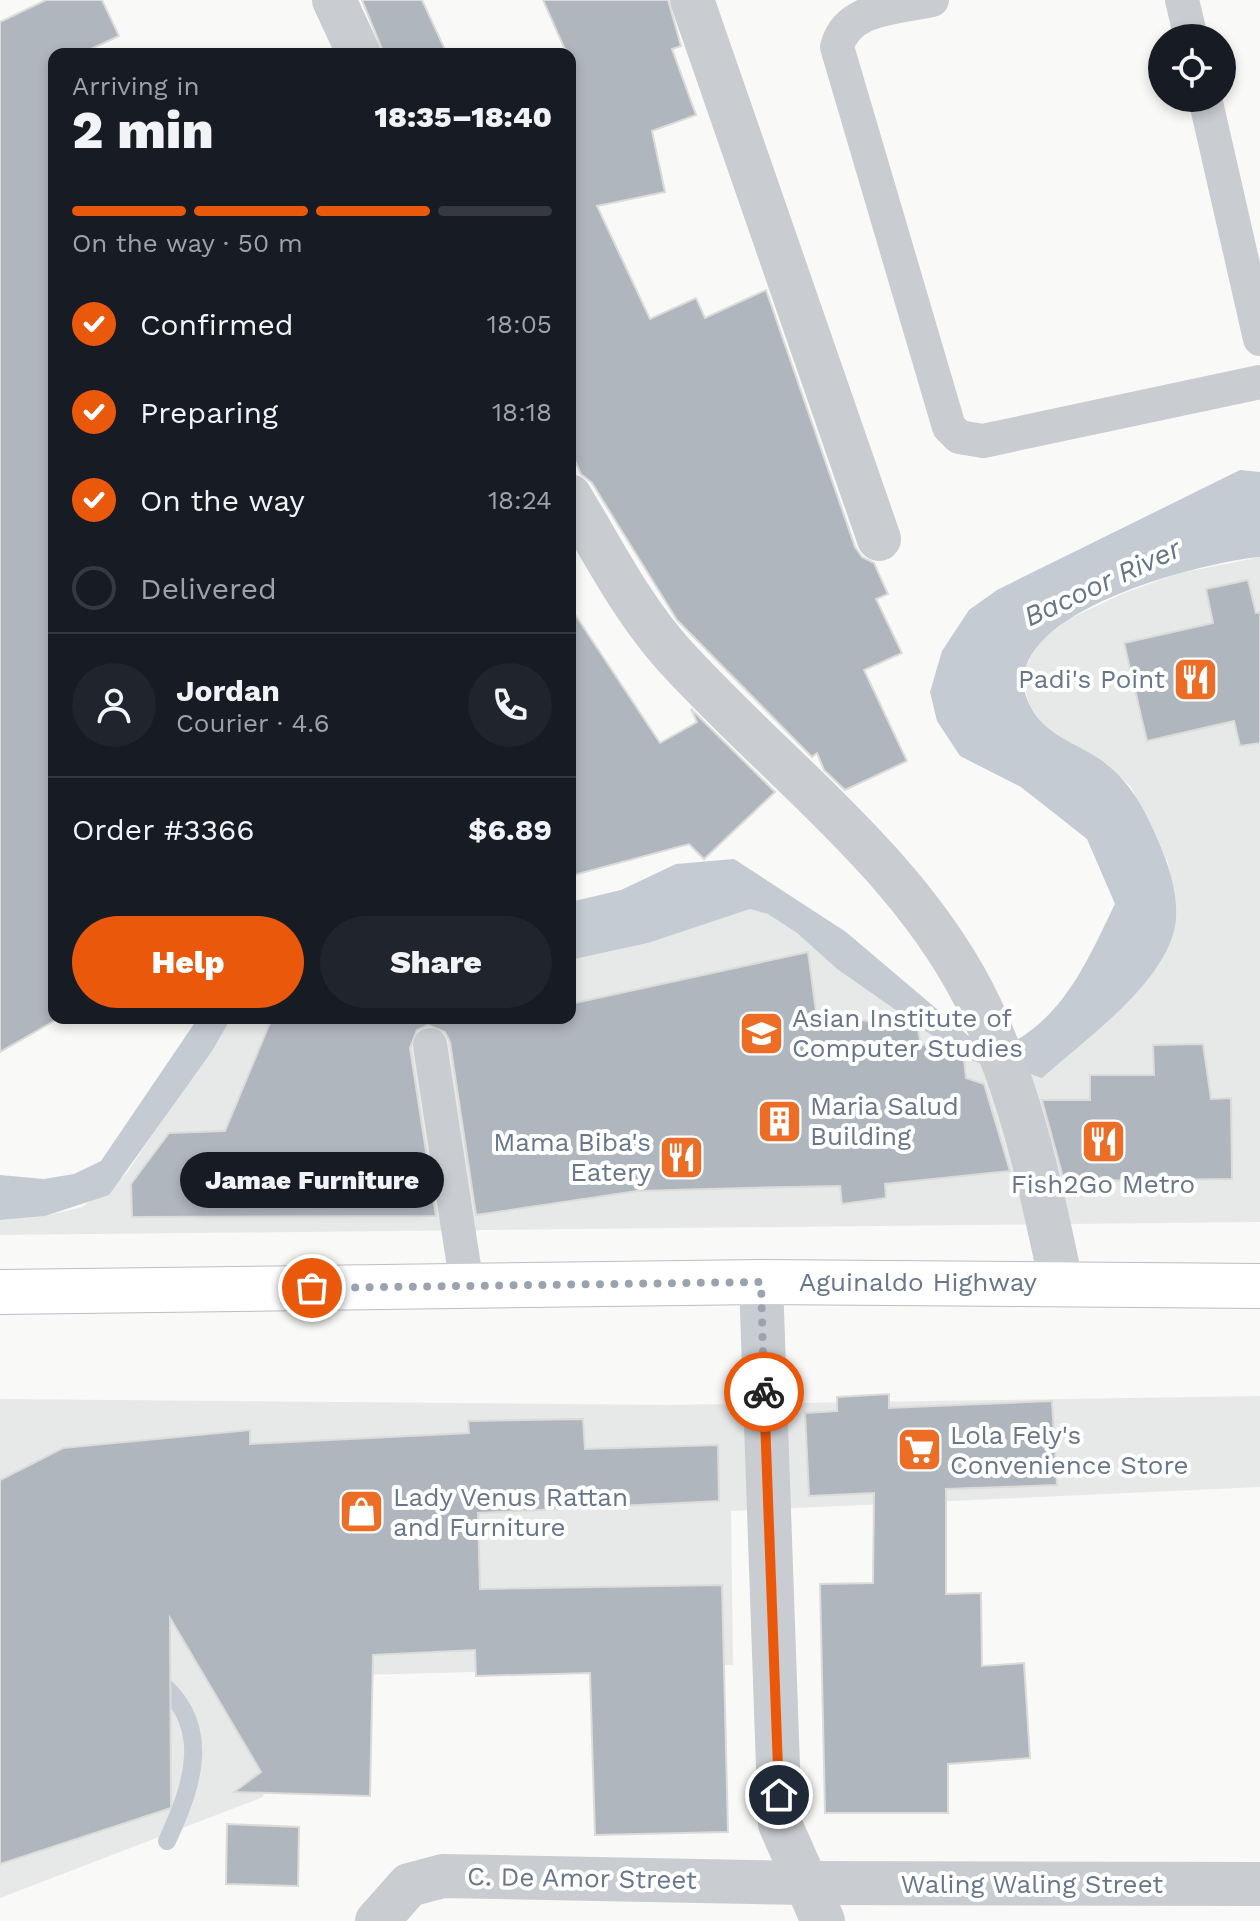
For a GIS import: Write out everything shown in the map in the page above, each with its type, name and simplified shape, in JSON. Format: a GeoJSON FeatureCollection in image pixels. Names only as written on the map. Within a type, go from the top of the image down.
{"type":"FeatureCollection","features":[{"type":"Feature","properties":{"kind":"highway","name":"Aguinaldo Highway"},"geometry":{"type":"LineString","coordinates":[[0,1292],[761,1282],[1061,1282],[1260,1286]]}},
{"type":"Feature","properties":{"kind":"street"},"geometry":{"type":"LineString","coordinates":[[334,0],[356,48]]}},
{"type":"Feature","properties":{"kind":"street"},"geometry":{"type":"LineString","coordinates":[[692,0],[879,539]]}},
{"type":"Feature","properties":{"kind":"street"},"geometry":{"type":"LineString","coordinates":[[576,506],[641,612],[672,652],[899,885],[933,929],[973,993],[1009,1076],[1035,1155],[1061,1282]]}},
{"type":"Feature","properties":{"kind":"street"},"geometry":{"type":"LineString","coordinates":[[761,1282],[780,1824],[813,1902]]}},
{"type":"Feature","properties":{"kind":"street","name":"C. De Amor Street"},"geometry":{"type":"LineString","coordinates":[[377,1921],[409,1885],[443,1876],[813,1902]]}},
{"type":"Feature","properties":{"kind":"street","name":"Waling Waling Street"},"geometry":{"type":"LineString","coordinates":[[813,1902],[1260,1884]]}},
{"type":"Feature","properties":{"kind":"lane"},"geometry":{"type":"LineString","coordinates":[[932,0],[852,20],[841,31],[837,47],[949,427],[959,437],[983,441],[1260,382]]}},
{"type":"Feature","properties":{"kind":"lane"},"geometry":{"type":"LineString","coordinates":[[1182,0],[1188,24]]}},
{"type":"Feature","properties":{"kind":"lane"},"geometry":{"type":"LineString","coordinates":[[1208,112],[1260,339]]}},
{"type":"Feature","properties":{"kind":"lane"},"geometry":{"type":"LineString","coordinates":[[430,1045],[467,1286]]}},
{"type":"Feature","properties":{"kind":"shaded area"},"geometry":{"type":"Polygon","coordinates":[[[1260,557],[1260,1222],[0,1235],[0,1220],[45,1216],[82,1207],[126,1174],[227,1024],[576,1024],[576,959],[648,943],[750,909],[768,914],[797,933],[837,969],[963,1057],[993,1068],[1175,898],[1168,862],[1131,787],[1107,764],[1047,730],[1029,705],[1022,674],[1037,644],[1069,619],[1122,594],[1176,574],[1260,557]]]}},
{"type":"Feature","properties":{"kind":"shaded area"},"geometry":{"type":"Polygon","coordinates":[[[1260,1396],[1260,1487],[731,1511],[733,1665],[284,1677],[263,1797],[0,1898],[0,1399],[666,1405],[1260,1396]]]}},
{"type":"Feature","properties":{"kind":"water","name":"Bacoor River"},"geometry":{"type":"Polygon","coordinates":[[[1240,470],[1260,472],[1260,557],[1193,570],[1106,600],[1067,621],[1038,645],[1024,674],[1030,706],[1046,727],[1110,767],[1139,802],[1167,863],[1173,886],[1176,920],[1166,952],[1137,993],[1098,1030],[1042,1078],[1017,1069],[993,1068],[963,1057],[837,969],[797,933],[768,914],[750,909],[648,943],[576,959],[576,901],[621,890],[676,864],[734,859],[846,932],[971,1038],[997,1050],[1039,1024],[1070,989],[1115,904],[1087,839],[1021,787],[960,756],[937,721],[930,692],[942,651],[969,610],[997,590],[1240,470]]]}},
{"type":"Feature","properties":{"kind":"water"},"geometry":{"type":"Polygon","coordinates":[[[194,1024],[228,1024],[212,1051],[109,1195],[45,1216],[0,1220],[0,1175],[44,1179],[74,1174],[101,1161],[194,1024]]]}},
{"type":"Feature","properties":{"kind":"building"},"geometry":{"type":"Polygon","coordinates":[[[46,0],[102,0],[119,36],[93,48],[48,48],[49,1024],[0,1052],[0,22],[46,0]]]}},
{"type":"Feature","properties":{"kind":"building"},"geometry":{"type":"Polygon","coordinates":[[[362,0],[422,0],[444,48],[382,48],[362,0]]]}},
{"type":"Feature","properties":{"kind":"building"},"geometry":{"type":"Polygon","coordinates":[[[543,0],[668,0],[681,46],[672,49],[696,115],[652,131],[665,192],[597,206],[650,319],[696,298],[705,318],[766,290],[855,547],[862,557],[874,563],[888,594],[876,599],[902,653],[864,670],[907,761],[845,790],[824,770],[817,753],[812,757],[677,620],[592,483],[581,474],[576,463],[576,48],[564,48],[543,0]]]}},
{"type":"Feature","properties":{"kind":"building","name":"Padi's Point"},"geometry":{"type":"Polygon","coordinates":[[[1248,580],[1256,613],[1260,612],[1260,743],[1240,746],[1234,721],[1147,741],[1124,643],[1213,623],[1206,589],[1248,580]]]}},
{"type":"Feature","properties":{"kind":"building"},"geometry":{"type":"Polygon","coordinates":[[[576,616],[660,743],[697,722],[691,709],[775,792],[704,859],[689,844],[576,874],[576,616]]]}},
{"type":"Feature","properties":{"kind":"building"},"geometry":{"type":"Polygon","coordinates":[[[808,952],[816,1012],[918,1030],[921,1045],[962,1041],[966,1078],[984,1084],[1010,1171],[885,1184],[886,1198],[842,1204],[840,1186],[637,1191],[476,1215],[450,1042],[445,1032],[428,1025],[417,1030],[410,1048],[436,1216],[132,1217],[131,1184],[169,1133],[225,1131],[270,1024],[576,1024],[576,1003],[808,952]]]}},
{"type":"Feature","properties":{"kind":"building"},"geometry":{"type":"Polygon","coordinates":[[[1203,1044],[1211,1099],[1231,1098],[1232,1179],[1064,1181],[1042,1100],[1090,1100],[1090,1075],[1154,1075],[1153,1045],[1203,1044]]]}},
{"type":"Feature","properties":{"kind":"building"},"geometry":{"type":"Polygon","coordinates":[[[889,1394],[889,1408],[1052,1401],[1057,1485],[946,1489],[946,1594],[981,1593],[982,1666],[1024,1663],[1030,1758],[948,1764],[948,1813],[825,1813],[820,1584],[873,1583],[874,1493],[809,1496],[805,1413],[837,1411],[837,1397],[889,1394]]]}},
{"type":"Feature","properties":{"kind":"building"},"geometry":{"type":"Polygon","coordinates":[[[583,1419],[585,1449],[718,1445],[719,1501],[478,1513],[480,1589],[722,1585],[728,1832],[595,1835],[590,1673],[476,1676],[475,1650],[373,1655],[370,1796],[234,1792],[261,1772],[170,1618],[171,1808],[0,1864],[0,1480],[63,1448],[250,1430],[250,1444],[469,1433],[468,1421],[583,1419]]]}},
{"type":"Feature","properties":{"kind":"building"},"geometry":{"type":"Polygon","coordinates":[[[227,1824],[299,1827],[298,1886],[226,1884],[227,1824]]]}},
{"type":"Feature","properties":{"kind":"waterway"},"geometry":{"type":"LineString","coordinates":[[154,1678],[173,1696],[185,1715],[192,1735],[190,1777],[167,1841]]}},
{"type":"Feature","properties":{"kind":"way so far"},"geometry":{"type":"LineString","coordinates":[[312,1288],[761,1282],[764,1392]]}},
{"type":"Feature","properties":{"kind":"place","name":"Padi's Point"},"geometry":{"type":"Point","coordinates":[1196,679]}},
{"type":"Feature","properties":{"kind":"place","name":"Asian Institute of Computer Studies"},"geometry":{"type":"Point","coordinates":[761,1033]}},
{"type":"Feature","properties":{"kind":"place","name":"Maria Salud Building"},"geometry":{"type":"Point","coordinates":[779,1121]}},
{"type":"Feature","properties":{"kind":"place","name":"Fish2Go Metro"},"geometry":{"type":"Point","coordinates":[1103,1141]}},
{"type":"Feature","properties":{"kind":"place","name":"Mama Biba's Eatery"},"geometry":{"type":"Point","coordinates":[682,1157]}},
{"type":"Feature","properties":{"kind":"place","name":"Jamae Furniture"},"geometry":{"type":"Point","coordinates":[312,1288]}},
{"type":"Feature","properties":{"kind":"place","name":"Lola Fely's Convenience Store"},"geometry":{"type":"Point","coordinates":[919,1450]}},
{"type":"Feature","properties":{"kind":"place","name":"Lady Venus Rattan and Furniture"},"geometry":{"type":"Point","coordinates":[362,1512]}},
{"type":"Feature","properties":{"kind":"route"},"geometry":{"type":"LineString","coordinates":[[764,1392],[779,1795]]}}]}
